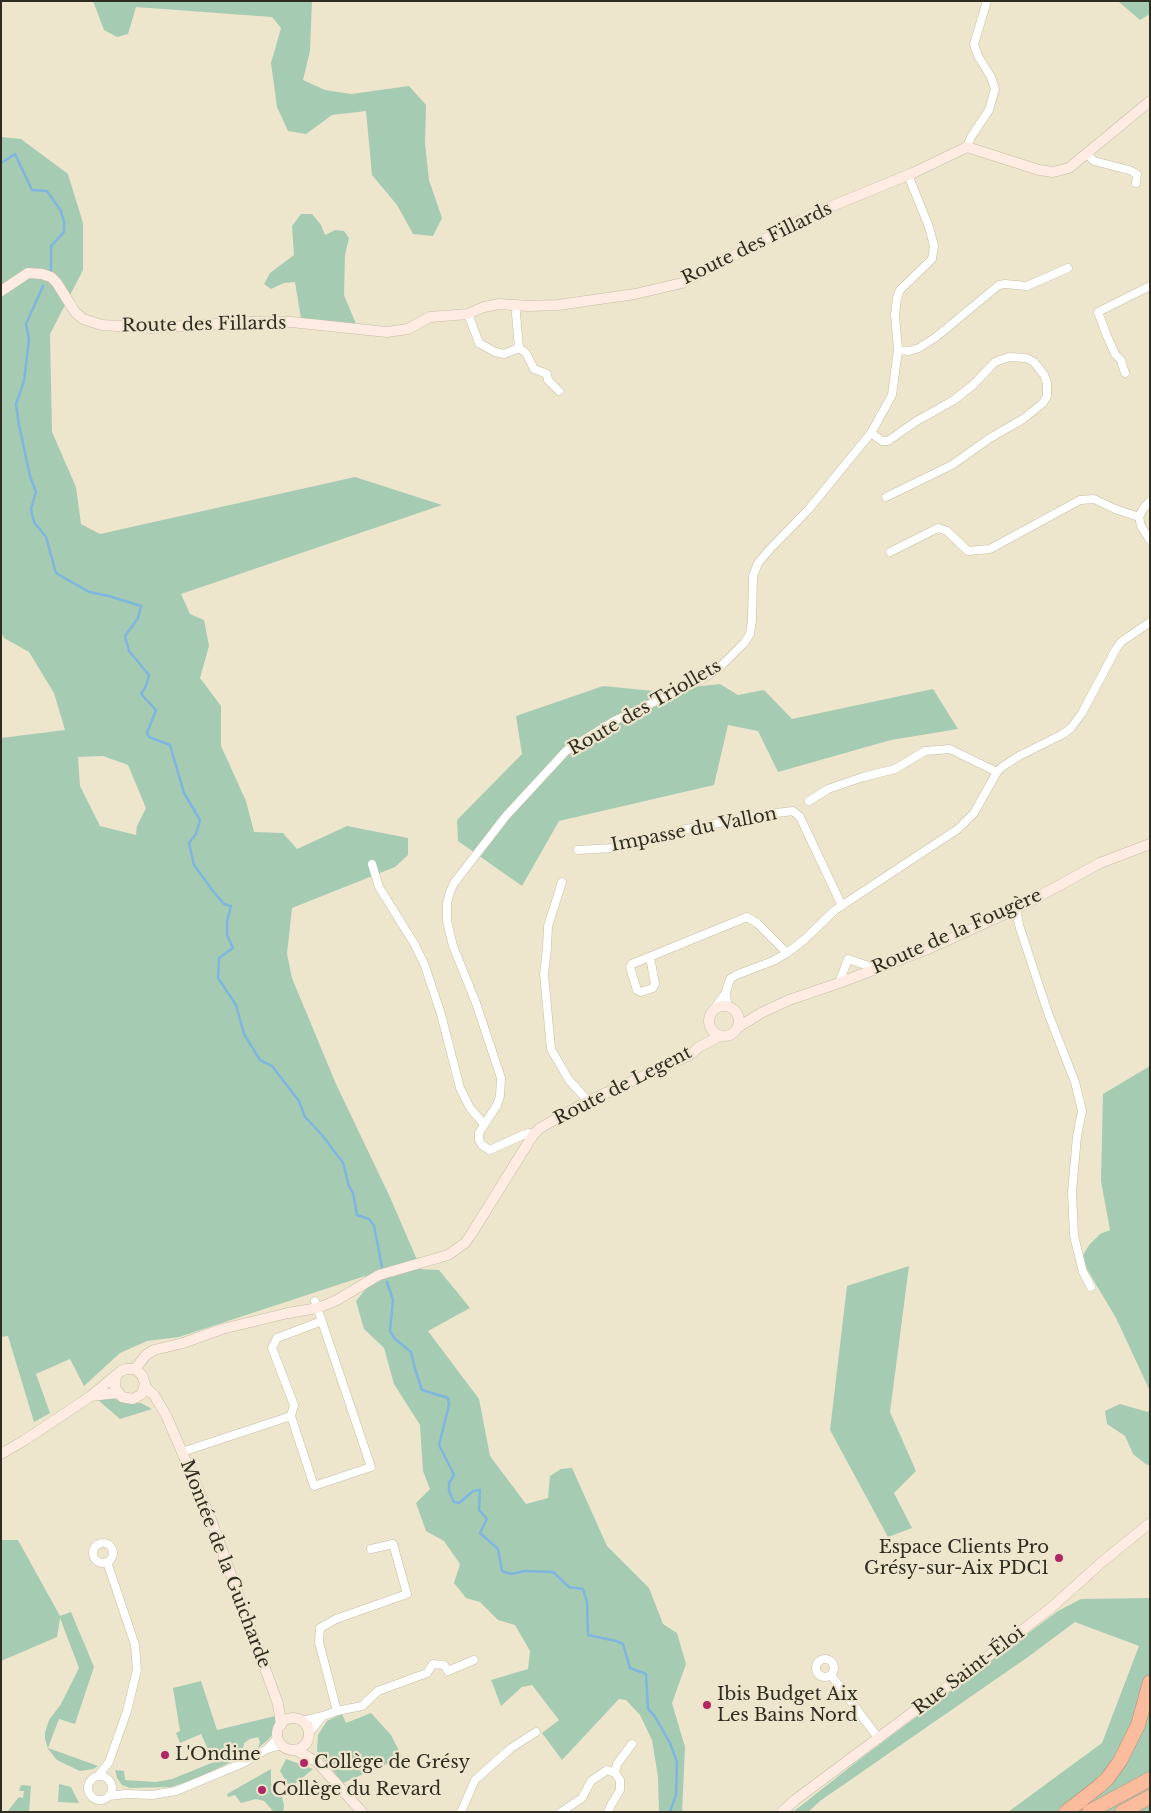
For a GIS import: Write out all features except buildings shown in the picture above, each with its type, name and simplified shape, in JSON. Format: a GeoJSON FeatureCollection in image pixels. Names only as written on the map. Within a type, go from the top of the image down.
{"type":"FeatureCollection","features":[{"type":"Feature","properties":{"kind":"highway"},"geometry":{"type":"LineString","coordinates":[[1066,1812],[1103,1783],[1120,1761],[1138,1725],[1150,1682]]}},
{"type":"Feature","properties":{"kind":"highway"},"geometry":{"type":"LineString","coordinates":[[1089,1812],[1150,1779]]}},
{"type":"Feature","properties":{"kind":"highway"},"geometry":{"type":"LineString","coordinates":[[1122,1812],[1150,1797]]}},
{"type":"Feature","properties":{"kind":"highway"},"geometry":{"type":"LineString","coordinates":[[1136,1812],[1150,1805]]}},
{"type":"Feature","properties":{"kind":"street"},"geometry":{"type":"LineString","coordinates":[[987,1],[974,44],[995,89],[989,110],[971,137],[967,147],[1039,170],[1053,172],[1069,168],[1150,101]]}},
{"type":"Feature","properties":{"kind":"street","name":"Route des Fillards"},"geometry":{"type":"LineString","coordinates":[[1,291],[28,274],[42,274],[51,277],[57,283],[75,312],[83,319],[102,325],[131,328],[250,322],[291,322],[387,332],[408,329],[430,317],[468,314],[484,307],[499,304],[558,306],[635,294],[682,283],[810,215],[908,175],[967,147]]}},
{"type":"Feature","properties":{"kind":"street"},"geometry":{"type":"LineString","coordinates":[[1087,154],[1094,161],[1129,170],[1137,174],[1136,183]]}},
{"type":"Feature","properties":{"kind":"street","name":"Route des Triollets"},"geometry":{"type":"LineString","coordinates":[[484,1124],[500,1096],[501,1078],[476,1003],[449,932],[447,903],[454,883],[506,816],[566,751],[616,720],[703,679],[734,654],[750,634],[753,576],[758,563],[808,510],[871,433],[892,394],[898,350],[895,314],[897,298],[900,290],[932,259],[934,246],[924,214],[908,175]]}},
{"type":"Feature","properties":{"kind":"street"},"geometry":{"type":"LineString","coordinates":[[898,350],[909,351],[919,348],[936,337],[999,286],[1006,284],[1027,286],[1068,268]]}},
{"type":"Feature","properties":{"kind":"street"},"geometry":{"type":"LineString","coordinates":[[1125,373],[1121,360],[1115,354],[1098,312],[1150,286]]}},
{"type":"Feature","properties":{"kind":"street"},"geometry":{"type":"LineString","coordinates":[[517,305],[519,348],[526,353],[534,369],[547,374],[548,380],[559,391]]}},
{"type":"Feature","properties":{"kind":"street"},"geometry":{"type":"LineString","coordinates":[[468,314],[479,343],[495,352],[504,354],[519,348]]}},
{"type":"Feature","properties":{"kind":"street"},"geometry":{"type":"LineString","coordinates":[[871,433],[882,441],[888,442],[915,422],[954,400],[973,385],[995,362],[1009,357],[1026,358],[1034,362],[1044,374],[1047,396],[1043,403],[1023,419],[990,438],[952,465],[886,497]]}},
{"type":"Feature","properties":{"kind":"street"},"geometry":{"type":"LineString","coordinates":[[890,552],[938,528],[947,531],[968,551],[990,549],[1080,500],[1094,499],[1139,517]]}},
{"type":"Feature","properties":{"kind":"street"},"geometry":{"type":"LineString","coordinates":[[1150,501],[1142,509],[1139,517],[1140,526],[1150,540]]}},
{"type":"Feature","properties":{"kind":"street"},"geometry":{"type":"LineString","coordinates":[[714,1009],[727,1006],[737,1013],[739,1024],[730,1035],[720,1036],[713,1032],[709,1024],[709,1016],[726,992],[730,979],[787,953],[805,939],[835,910],[964,824],[974,813],[997,772],[1009,762],[1071,728],[1082,713],[1121,642],[1150,622]]}},
{"type":"Feature","properties":{"kind":"street"},"geometry":{"type":"LineString","coordinates":[[809,801],[828,789],[895,769],[926,751],[950,749],[997,772]]}},
{"type":"Feature","properties":{"kind":"street","name":"Impasse du Vallon"},"geometry":{"type":"LineString","coordinates":[[578,850],[613,848],[681,830],[793,811],[800,818],[842,906]]}},
{"type":"Feature","properties":{"kind":"street","name":"Route de la Fougère"},"geometry":{"type":"LineString","coordinates":[[737,1028],[761,1013],[797,996],[839,984],[930,948],[1016,909],[1100,863],[1150,844]]}},
{"type":"Feature","properties":{"kind":"street"},"geometry":{"type":"LineString","coordinates":[[372,864],[379,887],[415,945],[425,966],[441,1014],[460,1088],[470,1108],[484,1124],[479,1133],[479,1140],[482,1145],[490,1150],[524,1134],[533,1134]]}},
{"type":"Feature","properties":{"kind":"street"},"geometry":{"type":"LineString","coordinates":[[562,882],[548,926],[544,974],[551,1050],[569,1080],[588,1101]]}},
{"type":"Feature","properties":{"kind":"street"},"geometry":{"type":"LineString","coordinates":[[1016,909],[1019,925],[1045,1005],[1075,1082],[1082,1112],[1077,1136],[1072,1192],[1074,1236],[1083,1272],[1090,1287]]}},
{"type":"Feature","properties":{"kind":"street"},"geometry":{"type":"LineString","coordinates":[[650,957],[655,984],[653,988],[642,992],[637,990],[630,967],[632,964],[746,917],[750,917],[758,923],[787,953]]}},
{"type":"Feature","properties":{"kind":"street"},"geometry":{"type":"LineString","coordinates":[[839,984],[848,959],[877,969]]}},
{"type":"Feature","properties":{"kind":"street"},"geometry":{"type":"LineString","coordinates":[[726,992],[727,1006]]}},
{"type":"Feature","properties":{"kind":"street","name":"Route de la Fougère"},"geometry":{"type":"LineString","coordinates":[[737,1013],[761,1013]]}},
{"type":"Feature","properties":{"kind":"street","name":"Route de Legent"},"geometry":{"type":"LineString","coordinates":[[699,1047],[709,1024]]}},
{"type":"Feature","properties":{"kind":"street","name":"Route de Legent"},"geometry":{"type":"LineString","coordinates":[[139,1372],[155,1352],[162,1348],[183,1343],[222,1329],[317,1304],[351,1292],[379,1275],[448,1255],[465,1243],[533,1134],[540,1128],[588,1101],[690,1055],[699,1047],[720,1036]]}},
{"type":"Feature","properties":{"kind":"street"},"geometry":{"type":"LineString","coordinates":[[317,1304],[371,1467],[314,1486],[291,1416],[294,1405],[272,1348],[277,1338],[322,1321]]}},
{"type":"Feature","properties":{"kind":"street"},"geometry":{"type":"LineString","coordinates":[[1,1454],[91,1396],[116,1376],[126,1369],[139,1372],[144,1379],[145,1386],[142,1394],[138,1397],[127,1399],[118,1393],[114,1382],[116,1376]]}},
{"type":"Feature","properties":{"kind":"street","name":"Montée de la Guicharde"},"geometry":{"type":"LineString","coordinates":[[145,1386],[154,1395],[166,1415],[224,1554],[278,1704],[281,1725]]}},
{"type":"Feature","properties":{"kind":"street"},"geometry":{"type":"LineString","coordinates":[[91,1396],[118,1393]]}},
{"type":"Feature","properties":{"kind":"street"},"geometry":{"type":"LineString","coordinates":[[138,1397],[160,1406]]}},
{"type":"Feature","properties":{"kind":"street"},"geometry":{"type":"LineString","coordinates":[[182,1452],[291,1416]]}},
{"type":"Feature","properties":{"kind":"street","name":"Rue Saint-Éloi"},"geometry":{"type":"LineString","coordinates":[[782,1812],[794,1800],[879,1739],[1052,1607],[1102,1562],[1150,1523]]}},
{"type":"Feature","properties":{"kind":"street"},"geometry":{"type":"LineString","coordinates":[[336,1711],[319,1642],[320,1628],[336,1619],[407,1594],[393,1544],[371,1549]]}},
{"type":"Feature","properties":{"kind":"street"},"geometry":{"type":"LineString","coordinates":[[107,1562],[135,1645],[137,1670],[126,1711],[108,1762],[98,1776],[89,1783],[90,1794],[98,1800],[109,1796],[126,1794],[152,1795],[176,1791],[243,1763],[280,1741]]}},
{"type":"Feature","properties":{"kind":"street"},"geometry":{"type":"LineString","coordinates":[[278,1704],[291,1719],[302,1721],[362,1706],[378,1691],[427,1673],[433,1664],[444,1666],[448,1671],[474,1660]]}},
{"type":"Feature","properties":{"kind":"street"},"geometry":{"type":"LineString","coordinates":[[830,1675],[879,1739]]}},
{"type":"Feature","properties":{"kind":"street"},"geometry":{"type":"LineString","coordinates":[[296,1750],[304,1746],[323,1716]]}},
{"type":"Feature","properties":{"kind":"street"},"geometry":{"type":"LineString","coordinates":[[291,1719],[278,1729],[280,1741],[286,1749],[296,1750],[317,1762],[362,1812]]}},
{"type":"Feature","properties":{"kind":"street"},"geometry":{"type":"LineString","coordinates":[[302,1721],[317,1762]]}},
{"type":"Feature","properties":{"kind":"street"},"geometry":{"type":"LineString","coordinates":[[461,1812],[475,1780],[512,1748],[536,1732]]}},
{"type":"Feature","properties":{"kind":"street"},"geometry":{"type":"LineString","coordinates":[[615,1773],[617,1764],[632,1744]]}},
{"type":"Feature","properties":{"kind":"street"},"geometry":{"type":"LineString","coordinates":[[108,1762],[112,1791],[109,1796]]}},
{"type":"Feature","properties":{"kind":"street"},"geometry":{"type":"LineString","coordinates":[[561,1812],[582,1798],[591,1780],[607,1770],[615,1773],[620,1780],[620,1790],[608,1812]]}},
{"type":"Feature","properties":{"kind":"street"},"geometry":{"type":"LineString","coordinates":[[98,1776],[104,1777],[126,1794]]}},
{"type":"Feature","properties":{"kind":"green space"},"geometry":{"type":"Polygon","coordinates":[[[93,1],[312,1],[310,51],[303,80],[325,90],[351,94],[409,86],[426,105],[425,143],[429,180],[442,218],[433,236],[413,234],[397,205],[372,175],[366,111],[332,115],[306,134],[288,131],[277,107],[271,63],[281,28],[272,17],[136,7],[128,34],[117,37],[104,30],[93,1]]]}},
{"type":"Feature","properties":{"kind":"green space"},"geometry":{"type":"Polygon","coordinates":[[[1150,1],[1150,14],[1140,20],[1119,2],[1150,1]]]}},
{"type":"Feature","properties":{"kind":"green space"},"geometry":{"type":"Polygon","coordinates":[[[1,137],[21,139],[68,174],[83,223],[83,270],[50,334],[52,432],[76,487],[81,524],[100,534],[355,477],[442,505],[181,594],[190,614],[204,620],[209,646],[200,678],[221,706],[221,746],[246,801],[254,832],[283,833],[297,849],[347,826],[408,838],[408,855],[395,867],[292,908],[287,954],[292,978],[336,1084],[389,1195],[421,1269],[439,1270],[470,1308],[428,1331],[479,1399],[490,1456],[526,1504],[548,1498],[550,1476],[561,1469],[572,1468],[607,1546],[649,1588],[663,1624],[677,1633],[686,1664],[672,1703],[685,1747],[682,1812],[659,1812],[658,1777],[652,1740],[640,1715],[626,1700],[619,1699],[562,1760],[542,1733],[559,1720],[532,1685],[522,1687],[501,1706],[491,1680],[528,1669],[530,1651],[515,1625],[498,1620],[480,1602],[466,1598],[454,1583],[460,1564],[444,1541],[426,1531],[416,1503],[430,1489],[423,1471],[420,1425],[394,1384],[384,1348],[364,1329],[356,1301],[369,1285],[365,1276],[179,1337],[147,1341],[120,1353],[84,1386],[70,1359],[36,1374],[50,1413],[34,1422],[8,1336],[1,1337],[1,738],[65,730],[54,693],[29,652],[4,638],[1,632],[1,137]],[[103,756],[78,757],[80,786],[100,826],[136,835],[137,826],[146,808],[128,765],[103,756]]]}},
{"type":"Feature","properties":{"kind":"green space"},"geometry":{"type":"Polygon","coordinates":[[[301,214],[312,214],[321,225],[325,235],[335,230],[344,231],[349,238],[345,255],[344,295],[356,324],[301,319],[295,282],[284,283],[271,289],[264,284],[270,273],[294,255],[292,226],[301,214]]]}},
{"type":"Feature","properties":{"kind":"green space"},"geometry":{"type":"Polygon","coordinates":[[[720,684],[738,695],[764,690],[792,719],[933,689],[958,729],[891,740],[778,772],[758,731],[728,725],[714,785],[559,821],[522,886],[458,841],[457,820],[522,754],[516,716],[603,686],[655,691],[720,684]]]}},
{"type":"Feature","properties":{"kind":"green space"},"geometry":{"type":"Polygon","coordinates":[[[1150,1066],[1150,1391],[1116,1318],[1081,1259],[1089,1245],[1100,1234],[1110,1230],[1101,1181],[1103,1094],[1150,1066]]]}},
{"type":"Feature","properties":{"kind":"green space"},"geometry":{"type":"Polygon","coordinates":[[[909,1266],[890,1412],[916,1471],[894,1493],[912,1528],[888,1537],[830,1430],[847,1286],[909,1266]]]}},
{"type":"Feature","properties":{"kind":"green space"},"geometry":{"type":"Polygon","coordinates":[[[112,1398],[126,1403],[141,1403],[152,1409],[120,1419],[98,1400],[112,1398]]]}},
{"type":"Feature","properties":{"kind":"green space"},"geometry":{"type":"Polygon","coordinates":[[[1120,1404],[1148,1412],[1150,1408],[1150,1465],[1147,1465],[1133,1454],[1125,1436],[1107,1424],[1105,1411],[1120,1404]]]}},
{"type":"Feature","properties":{"kind":"green space"},"geometry":{"type":"Polygon","coordinates":[[[1,1540],[18,1540],[60,1616],[71,1612],[94,1667],[75,1724],[59,1719],[48,1748],[98,1766],[93,1769],[80,1771],[57,1760],[48,1749],[45,1739],[49,1720],[61,1704],[79,1668],[60,1618],[57,1637],[1,1661],[1,1540]]]}},
{"type":"Feature","properties":{"kind":"green space"},"geometry":{"type":"Polygon","coordinates":[[[1150,1598],[1150,1812],[1008,1812],[1102,1743],[1139,1646],[1075,1622],[1028,1657],[820,1801],[808,1812],[793,1812],[864,1756],[1058,1611],[1081,1599],[1150,1598]]]}},
{"type":"Feature","properties":{"kind":"green space"},"geometry":{"type":"Polygon","coordinates":[[[201,1681],[217,1730],[275,1716],[278,1721],[274,1732],[258,1748],[260,1742],[258,1737],[250,1739],[244,1743],[243,1748],[253,1751],[198,1778],[171,1787],[130,1788],[122,1785],[117,1778],[115,1770],[124,1771],[125,1780],[156,1782],[172,1779],[214,1762],[201,1734],[180,1743],[176,1733],[180,1731],[173,1688],[201,1681]]]}},
{"type":"Feature","properties":{"kind":"green space"},"geometry":{"type":"Polygon","coordinates":[[[371,1713],[391,1735],[402,1757],[343,1783],[317,1751],[318,1735],[327,1721],[342,1714],[346,1723],[371,1713]]]}},
{"type":"Feature","properties":{"kind":"green space"},"geometry":{"type":"Polygon","coordinates":[[[286,1759],[313,1769],[290,1788],[280,1771],[286,1759]]]}},
{"type":"Feature","properties":{"kind":"green space"},"geometry":{"type":"Polygon","coordinates":[[[271,1769],[271,1783],[282,1797],[283,1812],[274,1812],[264,1801],[256,1799],[241,1803],[235,1795],[228,1797],[227,1794],[271,1769]]]}},
{"type":"Feature","properties":{"kind":"green space"},"geometry":{"type":"Polygon","coordinates":[[[59,1784],[71,1787],[79,1803],[58,1802],[59,1784]]]}},
{"type":"Feature","properties":{"kind":"green space"},"geometry":{"type":"Polygon","coordinates":[[[21,1785],[31,1786],[29,1812],[7,1812],[19,1797],[23,1798],[24,1791],[19,1791],[21,1785]]]}},
{"type":"Feature","properties":{"kind":"waterway"},"geometry":{"type":"LineString","coordinates":[[1,163],[15,154],[32,190],[47,191],[61,211],[64,232],[51,246],[51,271]]}},
{"type":"Feature","properties":{"kind":"waterway"},"geometry":{"type":"LineString","coordinates":[[43,286],[26,324],[29,339],[24,381],[16,404],[30,476],[36,492],[31,509],[34,522],[46,537],[56,573],[89,592],[141,606],[138,618],[125,636],[129,651],[149,675],[146,686],[141,694],[156,710],[147,733],[149,737],[170,745],[184,793],[200,820],[196,834],[189,843],[194,865],[224,904],[231,906],[227,922],[227,935],[233,948],[219,958],[218,978],[236,1005],[244,1034],[260,1060],[272,1066],[299,1101],[305,1117],[322,1135],[343,1163],[349,1186],[353,1193],[357,1215],[369,1219],[374,1226],[382,1267]]}},
{"type":"Feature","properties":{"kind":"waterway"},"geometry":{"type":"LineString","coordinates":[[387,1282],[393,1300],[390,1331],[395,1339],[411,1352],[422,1390],[448,1398],[449,1405],[439,1445],[454,1475],[449,1483],[449,1491],[454,1502],[459,1503],[473,1491],[480,1490],[479,1510],[487,1519],[480,1533],[498,1549],[502,1571],[511,1574],[525,1571],[553,1572],[569,1587],[583,1589],[587,1602],[588,1635],[623,1644],[630,1668],[646,1674],[648,1709],[654,1715],[670,1743],[677,1762],[676,1795],[670,1812]]}},
{"type":"Feature","properties":{"kind":"place","name":"Espace Clients Pro Grésy-sur-Aix PDC1"},"geometry":{"type":"Point","coordinates":[1059,1558]}},
{"type":"Feature","properties":{"kind":"place","name":"Ibis Budget Aix Les Bains Nord"},"geometry":{"type":"Point","coordinates":[707,1705]}},
{"type":"Feature","properties":{"kind":"place","name":"L'Ondine"},"geometry":{"type":"Point","coordinates":[165,1755]}},
{"type":"Feature","properties":{"kind":"place","name":"Collège de Grésy"},"geometry":{"type":"Point","coordinates":[304,1763]}},
{"type":"Feature","properties":{"kind":"place","name":"Collège du Revard"},"geometry":{"type":"Point","coordinates":[262,1790]}}]}
